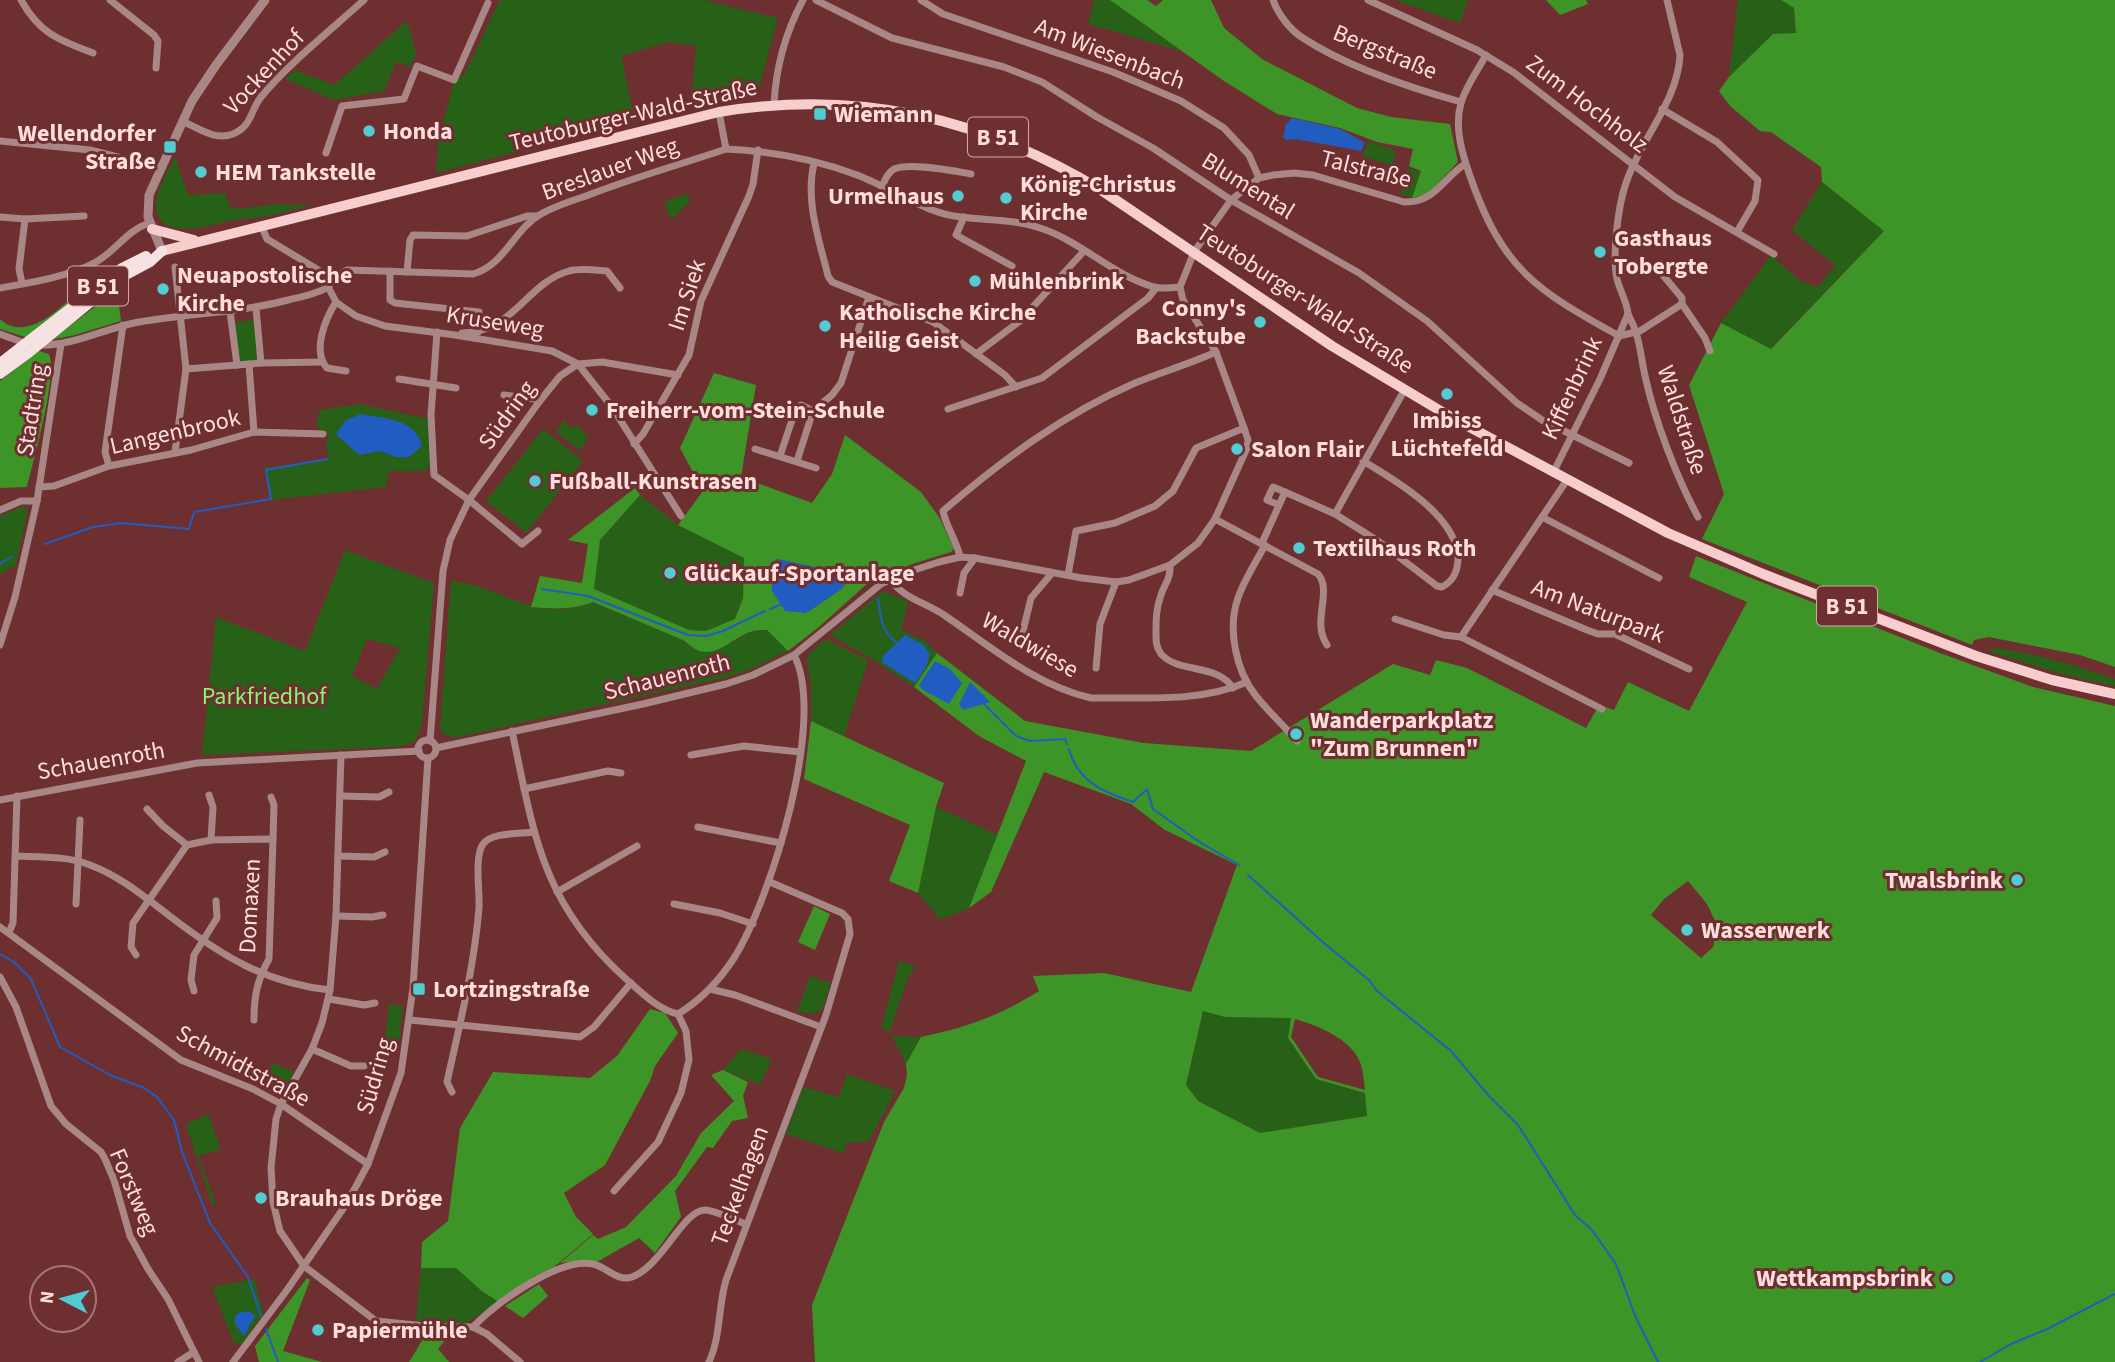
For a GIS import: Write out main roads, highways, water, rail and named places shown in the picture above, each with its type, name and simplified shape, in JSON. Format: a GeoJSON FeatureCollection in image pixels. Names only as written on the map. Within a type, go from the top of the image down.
{"type":"FeatureCollection","features":[{"type":"Feature","properties":{"kind":"highway","name":"B 51"},"geometry":{"type":"LineString","coordinates":[[0,374],[30,352],[47,333],[122,268],[162,251]]}},
{"type":"Feature","properties":{"kind":"highway","name":"B 51"},"geometry":{"type":"LineString","coordinates":[[0,363],[47,333]]}},
{"type":"Feature","properties":{"kind":"main road","name":"Teutoburger-Wald-Straße"},"geometry":{"type":"LineString","coordinates":[[162,251],[719,111],[775,104],[820,103],[872,107],[926,117],[1009,142],[1067,169],[1194,252],[1288,318],[1405,389],[1553,473],[1668,533],[1786,583],[1976,656],[2052,680],[2115,694]]}},
{"type":"Feature","properties":{"kind":"main road"},"geometry":{"type":"LineString","coordinates":[[151,226],[197,241]]}},
{"type":"Feature","properties":{"kind":"water"},"geometry":{"type":"Polygon","coordinates":[[[1292,118],[1340,129],[1364,142],[1362,151],[1295,139],[1287,140],[1283,138],[1286,124],[1292,118]]]}},
{"type":"Feature","properties":{"kind":"water"},"geometry":{"type":"Polygon","coordinates":[[[361,414],[406,425],[413,430],[422,446],[409,457],[396,457],[380,451],[359,455],[336,434],[346,420],[361,414]]]}},
{"type":"Feature","properties":{"kind":"water"},"geometry":{"type":"Polygon","coordinates":[[[778,559],[814,567],[849,580],[840,590],[805,613],[785,611],[772,591],[772,564],[778,559]]]}},
{"type":"Feature","properties":{"kind":"water"},"geometry":{"type":"Polygon","coordinates":[[[905,635],[922,644],[930,654],[926,667],[915,683],[882,662],[883,656],[905,635]]]}},
{"type":"Feature","properties":{"kind":"water"},"geometry":{"type":"Polygon","coordinates":[[[935,661],[950,669],[962,683],[949,704],[919,685],[935,661]]]}},
{"type":"Feature","properties":{"kind":"water"},"geometry":{"type":"Polygon","coordinates":[[[970,682],[990,702],[963,710],[959,704],[970,682]]]}},
{"type":"Feature","properties":{"kind":"water"},"geometry":{"type":"Polygon","coordinates":[[[249,1311],[255,1316],[244,1336],[235,1324],[235,1317],[238,1313],[249,1311]]]}},
{"type":"Feature","properties":{"kind":"waterway"},"geometry":{"type":"LineString","coordinates":[[45,544],[93,527],[121,523],[189,529],[194,512],[271,499],[266,470],[327,459]]}},
{"type":"Feature","properties":{"kind":"waterway"},"geometry":{"type":"LineString","coordinates":[[0,564],[12,557]]}},
{"type":"Feature","properties":{"kind":"waterway"},"geometry":{"type":"LineString","coordinates":[[542,589],[588,596],[688,635],[706,636],[723,631],[765,611]]}},
{"type":"Feature","properties":{"kind":"waterway"},"geometry":{"type":"LineString","coordinates":[[878,599],[885,628],[896,642]]}},
{"type":"Feature","properties":{"kind":"waterway"},"geometry":{"type":"LineString","coordinates":[[770,609],[780,605]]}},
{"type":"Feature","properties":{"kind":"waterway"},"geometry":{"type":"LineString","coordinates":[[984,704],[1016,736],[1030,741],[1065,739],[1067,744]]}},
{"type":"Feature","properties":{"kind":"waterway"},"geometry":{"type":"LineString","coordinates":[[1069,749],[1079,770],[1093,784],[1133,802],[1147,789],[1153,809],[1198,841],[1239,865]]}},
{"type":"Feature","properties":{"kind":"waterway"},"geometry":{"type":"LineString","coordinates":[[1248,875],[1370,981],[1377,991],[1451,1051],[1518,1125],[1575,1215],[1592,1230],[1616,1264],[1636,1318],[1658,1362]]}},
{"type":"Feature","properties":{"kind":"waterway"},"geometry":{"type":"LineString","coordinates":[[0,954],[14,962],[31,979],[60,1047],[110,1075],[144,1088],[157,1097],[174,1120],[182,1152],[210,1223],[248,1277],[261,1316]]}},
{"type":"Feature","properties":{"kind":"waterway"},"geometry":{"type":"LineString","coordinates":[[1980,1362],[2011,1344],[2115,1294]]}},
{"type":"Feature","properties":{"kind":"waterway"},"geometry":{"type":"LineString","coordinates":[[266,1329],[278,1362]]}},
{"type":"Feature","properties":{"kind":"place","name":"Wiemann"},"geometry":{"type":"Point","coordinates":[820,114]}},
{"type":"Feature","properties":{"kind":"place","name":"Honda"},"geometry":{"type":"Point","coordinates":[369,131]}},
{"type":"Feature","properties":{"kind":"place","name":"Wellendorfer Straße"},"geometry":{"type":"Point","coordinates":[170,147]}},
{"type":"Feature","properties":{"kind":"place","name":"HEM Tankstelle"},"geometry":{"type":"Point","coordinates":[201,172]}},
{"type":"Feature","properties":{"kind":"place","name":"Urmelhaus"},"geometry":{"type":"Point","coordinates":[958,196]}},
{"type":"Feature","properties":{"kind":"place","name":"König-Christus Kirche"},"geometry":{"type":"Point","coordinates":[1006,198]}},
{"type":"Feature","properties":{"kind":"place","name":"Gasthaus Tobergte"},"geometry":{"type":"Point","coordinates":[1600,252]}},
{"type":"Feature","properties":{"kind":"place","name":"Mühlenbrink"},"geometry":{"type":"Point","coordinates":[975,281]}},
{"type":"Feature","properties":{"kind":"place","name":"Neuapostolische Kirche"},"geometry":{"type":"Point","coordinates":[163,289]}},
{"type":"Feature","properties":{"kind":"place","name":"Conny's Backstube"},"geometry":{"type":"Point","coordinates":[1260,322]}},
{"type":"Feature","properties":{"kind":"place","name":"Katholische Kirche Heilig Geist"},"geometry":{"type":"Point","coordinates":[825,326]}},
{"type":"Feature","properties":{"kind":"place","name":"Imbiss Lüchtefeld"},"geometry":{"type":"Point","coordinates":[1447,394]}},
{"type":"Feature","properties":{"kind":"place","name":"Freiherr-vom-Stein-Schule"},"geometry":{"type":"Point","coordinates":[592,410]}},
{"type":"Feature","properties":{"kind":"place","name":"Salon Flair"},"geometry":{"type":"Point","coordinates":[1237,449]}},
{"type":"Feature","properties":{"kind":"place","name":"Fußball-Kunstrasen"},"geometry":{"type":"Point","coordinates":[535,481]}},
{"type":"Feature","properties":{"kind":"place","name":"Textilhaus Roth"},"geometry":{"type":"Point","coordinates":[1299,548]}},
{"type":"Feature","properties":{"kind":"place","name":"Glückauf-Sportanlage"},"geometry":{"type":"Point","coordinates":[670,573]}},
{"type":"Feature","properties":{"kind":"place","name":"Wanderparkplatz \"Zum Brunnen\""},"geometry":{"type":"Point","coordinates":[1296,734]}},
{"type":"Feature","properties":{"kind":"place","name":"Twalsbrink"},"geometry":{"type":"Point","coordinates":[2017,880]}},
{"type":"Feature","properties":{"kind":"place","name":"Wasserwerk"},"geometry":{"type":"Point","coordinates":[1687,930]}},
{"type":"Feature","properties":{"kind":"place","name":"Lortzingstraße"},"geometry":{"type":"Point","coordinates":[419,989]}},
{"type":"Feature","properties":{"kind":"place","name":"Brauhaus Dröge"},"geometry":{"type":"Point","coordinates":[261,1198]}},
{"type":"Feature","properties":{"kind":"place","name":"Wettkampsbrink"},"geometry":{"type":"Point","coordinates":[1947,1278]}},
{"type":"Feature","properties":{"kind":"place","name":"Papiermühle"},"geometry":{"type":"Point","coordinates":[318,1330]}},
{"type":"Feature","properties":{"kind":"park label","name":"Parkfriedhof"},"geometry":{"type":"Point","coordinates":[264,696]}}]}
